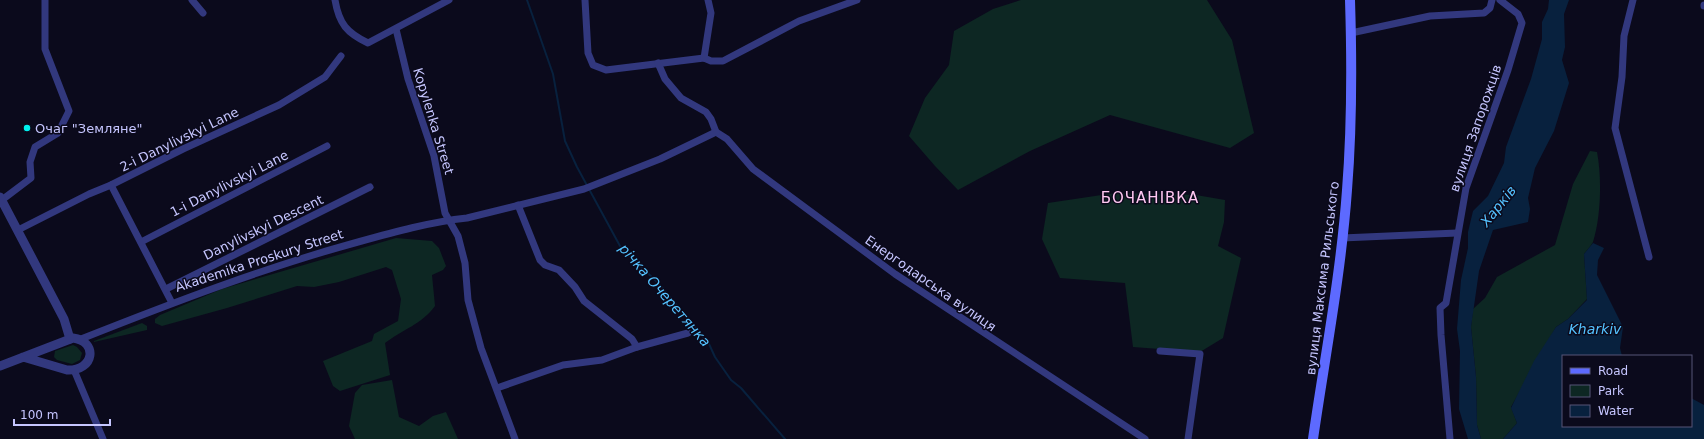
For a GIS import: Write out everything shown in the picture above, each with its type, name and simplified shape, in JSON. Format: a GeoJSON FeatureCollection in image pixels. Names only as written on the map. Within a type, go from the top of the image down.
{"type":"FeatureCollection","features":[{"type":"Feature","properties":{"kind":"main road","name":"вулиця Максима Рильського"},"geometry":{"type":"LineString","coordinates":[[1313,439],[1342,238],[1347,190],[1351,111],[1350,0]]}},
{"type":"Feature","properties":{"kind":"street"},"geometry":{"type":"LineString","coordinates":[[45,0],[45,49],[69,111],[58,133],[35,147],[30,162],[31,178],[1,198],[64,319],[70,339]]}},
{"type":"Feature","properties":{"kind":"street"},"geometry":{"type":"LineString","coordinates":[[192,0],[203,13]]}},
{"type":"Feature","properties":{"kind":"street"},"geometry":{"type":"LineString","coordinates":[[335,0],[336,9],[344,25],[352,35],[368,43],[449,0]]}},
{"type":"Feature","properties":{"kind":"street"},"geometry":{"type":"LineString","coordinates":[[585,0],[588,53],[593,65],[606,70],[704,58],[711,61],[724,61],[800,21],[858,0]]}},
{"type":"Feature","properties":{"kind":"street"},"geometry":{"type":"LineString","coordinates":[[704,58],[711,13],[708,0]]}},
{"type":"Feature","properties":{"kind":"street"},"geometry":{"type":"LineString","coordinates":[[1351,33],[1430,16],[1484,12],[1490,8],[1492,0]]}},
{"type":"Feature","properties":{"kind":"street","name":"вулиця Запорожців"},"geometry":{"type":"LineString","coordinates":[[1450,439],[1440,335],[1440,308],[1446,303],[1466,188],[1508,70],[1522,23],[1518,14],[1500,0]]}},
{"type":"Feature","properties":{"kind":"street"},"geometry":{"type":"LineString","coordinates":[[1633,0],[1624,36],[1622,77],[1615,128],[1649,258]]}},
{"type":"Feature","properties":{"kind":"street","name":"Kopylenka Street"},"geometry":{"type":"LineString","coordinates":[[396,29],[408,79],[434,156],[439,177],[443,207],[458,236],[465,263],[468,300],[481,348],[515,439]]}},
{"type":"Feature","properties":{"kind":"street","name":"2-i Danylivskyi Lane"},"geometry":{"type":"LineString","coordinates":[[18,230],[88,194],[111,185],[183,149],[279,105],[325,77],[341,56]]}},
{"type":"Feature","properties":{"kind":"street","name":"Енергодарська вулиця"},"geometry":{"type":"LineString","coordinates":[[658,63],[666,78],[681,98],[706,112],[716,132],[727,139],[754,169],[895,274],[1145,439]]}},
{"type":"Feature","properties":{"kind":"street"},"geometry":{"type":"LineString","coordinates":[[449,220],[467,218],[584,189],[660,159],[716,132]]}},
{"type":"Feature","properties":{"kind":"street","name":"1-i Danylivskyi Lane"},"geometry":{"type":"LineString","coordinates":[[141,242],[327,146]]}},
{"type":"Feature","properties":{"kind":"street"},"geometry":{"type":"LineString","coordinates":[[111,185],[172,303]]}},
{"type":"Feature","properties":{"kind":"street","name":"Danylivskyi Descent"},"geometry":{"type":"LineString","coordinates":[[166,289],[370,188]]}},
{"type":"Feature","properties":{"kind":"street"},"geometry":{"type":"LineString","coordinates":[[518,205],[540,260],[545,264],[559,270],[575,287],[584,301],[632,339],[637,347]]}},
{"type":"Feature","properties":{"kind":"street","name":"Akademika Proskury Street"},"geometry":{"type":"LineString","coordinates":[[0,366],[70,339],[81,339],[172,303],[309,255],[449,220]]}},
{"type":"Feature","properties":{"kind":"street"},"geometry":{"type":"LineString","coordinates":[[1342,238],[1457,233]]}},
{"type":"Feature","properties":{"kind":"street"},"geometry":{"type":"LineString","coordinates":[[497,388],[563,364],[602,360],[637,347],[688,333]]}},
{"type":"Feature","properties":{"kind":"street"},"geometry":{"type":"LineString","coordinates":[[24,357],[67,370],[82,368],[89,360],[90,355],[87,345],[81,339]]}},
{"type":"Feature","properties":{"kind":"street"},"geometry":{"type":"LineString","coordinates":[[1160,351],[1200,354],[1188,439]]}},
{"type":"Feature","properties":{"kind":"street"},"geometry":{"type":"LineString","coordinates":[[74,370],[103,439]]}},
{"type":"Feature","properties":{"kind":"green space"},"geometry":{"type":"Polygon","coordinates":[[[1021,0],[1207,0],[1232,40],[1254,133],[1230,148],[1110,115],[1030,151],[958,190],[909,136],[925,98],[949,65],[954,31],[993,9],[1021,0]]]}},
{"type":"Feature","properties":{"kind":"green space"},"geometry":{"type":"Polygon","coordinates":[[[1590,151],[1597,152],[1600,173],[1600,197],[1596,232],[1593,242],[1584,254],[1587,299],[1568,319],[1556,327],[1511,407],[1517,423],[1503,439],[1481,439],[1477,425],[1476,377],[1471,327],[1473,309],[1485,298],[1497,277],[1555,245],[1573,184],[1590,151]]]}},
{"type":"Feature","properties":{"kind":"green space"},"geometry":{"type":"Polygon","coordinates":[[[1115,193],[1196,195],[1225,200],[1224,222],[1218,246],[1241,258],[1223,338],[1200,352],[1133,347],[1125,283],[1060,278],[1042,239],[1048,203],[1115,193]]]}},
{"type":"Feature","properties":{"kind":"green space"},"geometry":{"type":"Polygon","coordinates":[[[396,238],[432,241],[439,248],[446,266],[443,270],[432,275],[435,306],[424,318],[385,343],[390,375],[340,391],[333,386],[323,361],[372,341],[374,334],[398,321],[401,299],[392,270],[386,267],[339,282],[314,287],[297,286],[227,308],[162,326],[155,323],[155,319],[160,315],[222,289],[396,238]]]}},
{"type":"Feature","properties":{"kind":"green space"},"geometry":{"type":"Polygon","coordinates":[[[142,323],[147,326],[147,330],[94,342],[94,341],[142,323]]]}},
{"type":"Feature","properties":{"kind":"green space"},"geometry":{"type":"Polygon","coordinates":[[[73,345],[82,353],[80,360],[72,364],[57,360],[54,357],[55,351],[73,345]]]}},
{"type":"Feature","properties":{"kind":"green space"},"geometry":{"type":"Polygon","coordinates":[[[392,380],[399,417],[419,426],[433,416],[446,412],[458,439],[355,439],[349,426],[355,393],[362,385],[392,380]]]}},
{"type":"Feature","properties":{"kind":"water","name":"Харків"},"geometry":{"type":"Polygon","coordinates":[[[1549,0],[1569,0],[1564,14],[1565,47],[1562,60],[1569,83],[1554,131],[1535,168],[1528,198],[1530,209],[1528,222],[1493,230],[1479,271],[1471,327],[1476,377],[1477,425],[1481,439],[1468,439],[1459,409],[1460,351],[1457,329],[1461,280],[1468,248],[1468,232],[1473,211],[1488,196],[1504,163],[1506,147],[1531,79],[1542,39],[1542,22],[1548,9],[1549,0]]]}},
{"type":"Feature","properties":{"kind":"water","name":"Kharkiv"},"geometry":{"type":"Polygon","coordinates":[[[1593,243],[1604,248],[1598,260],[1597,275],[1623,327],[1620,348],[1622,355],[1562,355],[1562,427],[1692,427],[1692,399],[1704,405],[1704,439],[1503,439],[1517,423],[1511,408],[1534,361],[1556,327],[1568,319],[1587,300],[1584,254],[1593,243]]]}},
{"type":"Feature","properties":{"kind":"waterway","name":"річка Очеретянка"},"geometry":{"type":"LineString","coordinates":[[527,0],[553,74],[565,141],[577,167],[620,246],[660,285],[709,344],[715,357],[731,380],[741,388],[785,439]]}},
{"type":"Feature","properties":{"kind":"place","name":"Очаг \"Земляне\""},"geometry":{"type":"Point","coordinates":[27,128]}},
{"type":"Feature","properties":{"kind":"district","name":"БОЧАНІВКА"},"geometry":{"type":"Point","coordinates":[1150,198]}}]}
